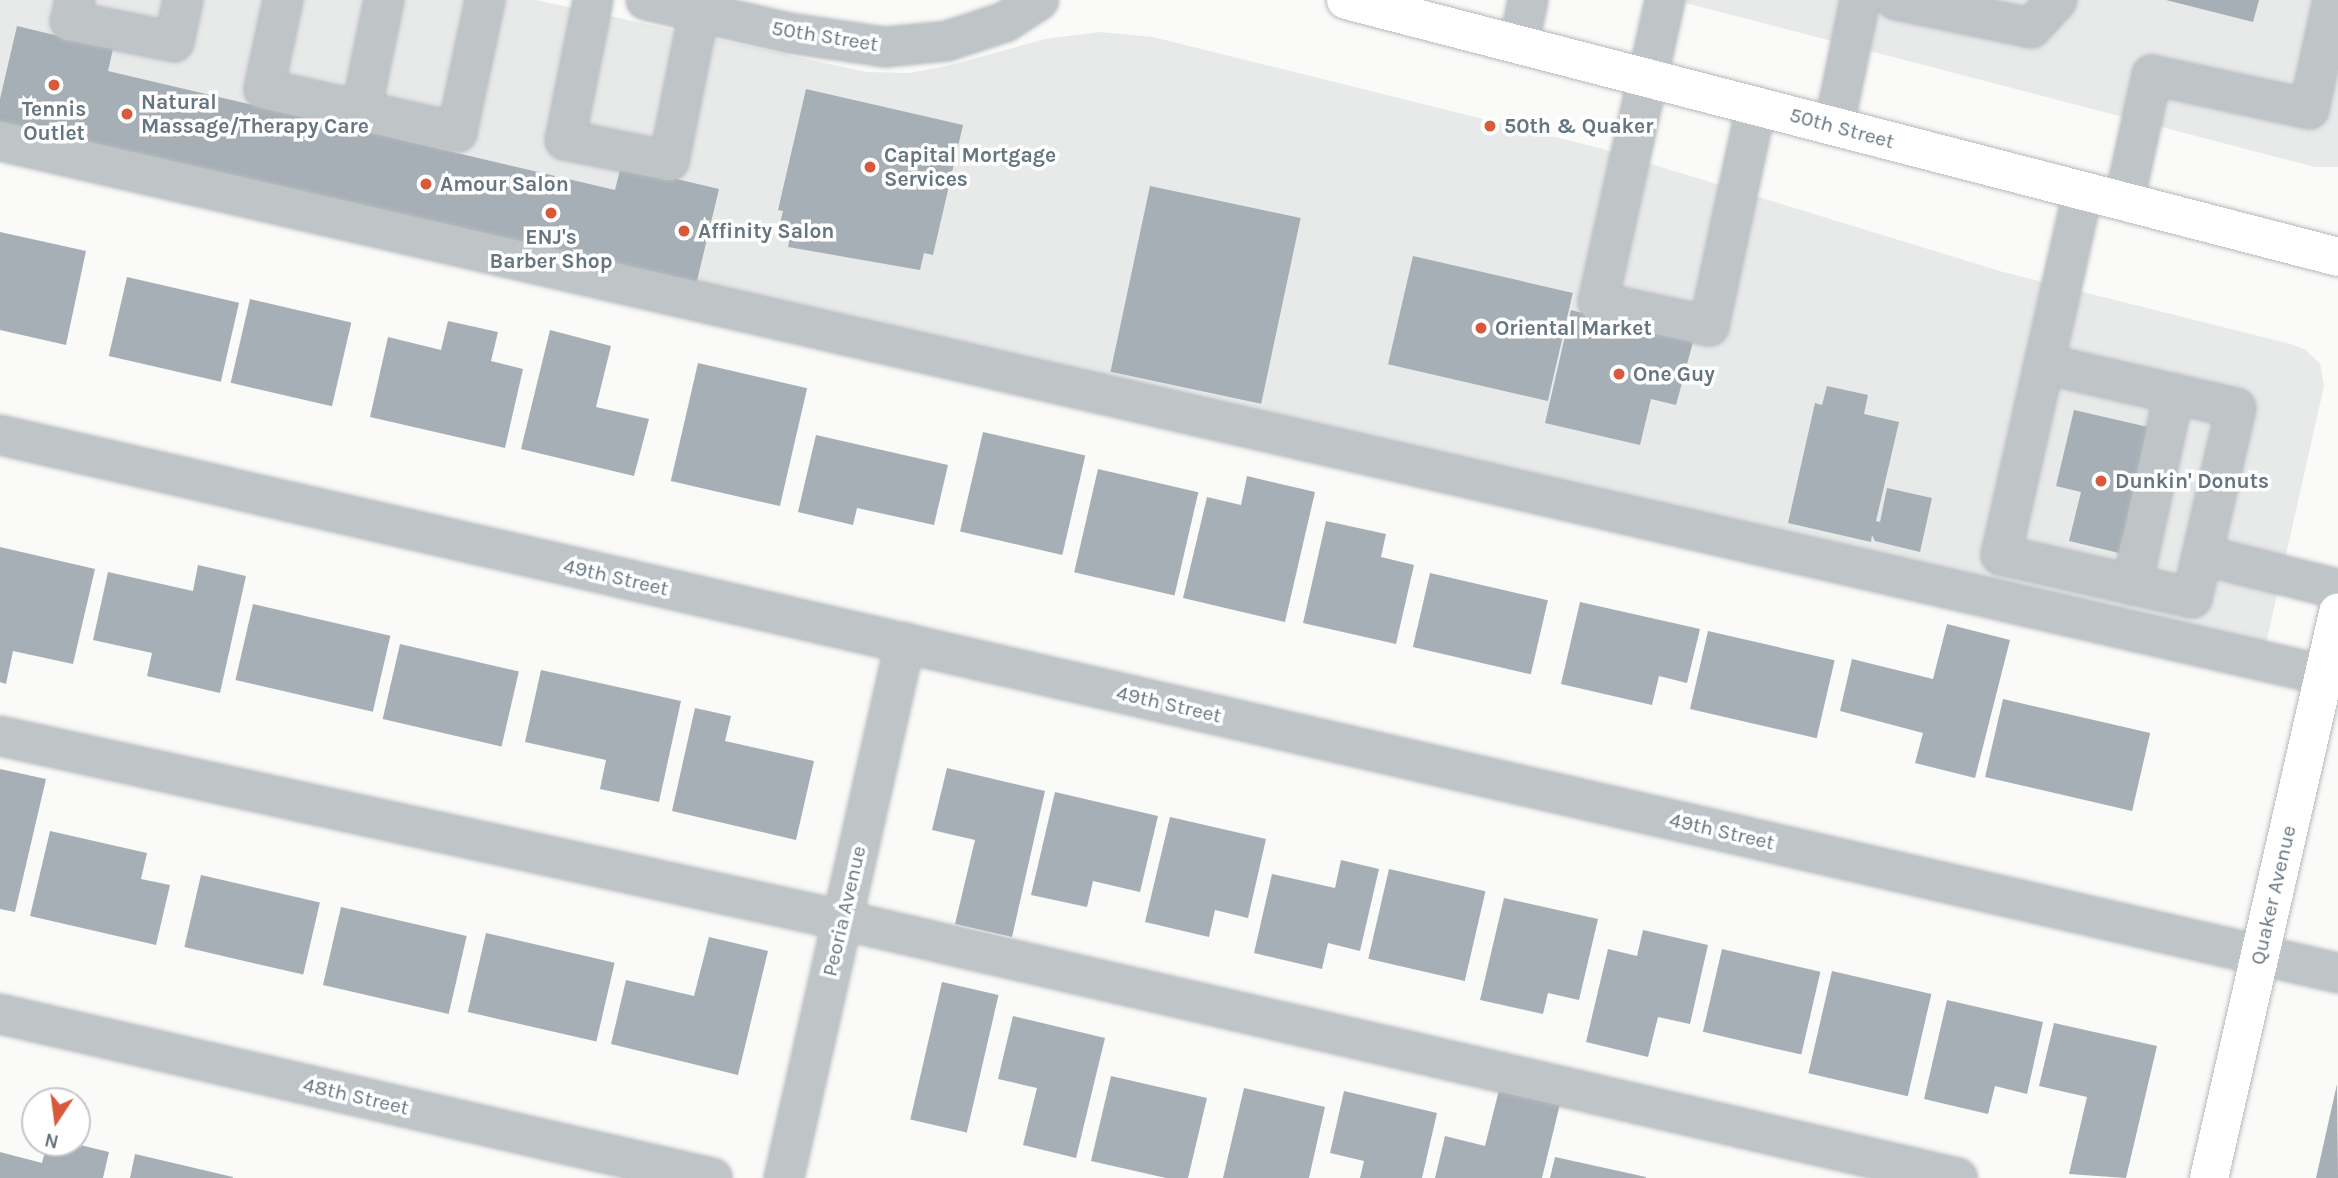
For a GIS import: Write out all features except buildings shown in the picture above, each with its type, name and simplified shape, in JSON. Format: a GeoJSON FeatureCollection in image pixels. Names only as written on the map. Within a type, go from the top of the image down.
{"type":"FeatureCollection","features":[{"type":"Feature","properties":{"kind":"main road","name":"50th Street"},"geometry":{"type":"LineString","coordinates":[[1347,0],[2338,257]]}},
{"type":"Feature","properties":{"kind":"main road","name":"Quaker Avenue"},"geometry":{"type":"LineString","coordinates":[[2208,1178],[2260,954],[2331,676],[2338,611]]}},
{"type":"Feature","properties":{"kind":"street"},"geometry":{"type":"LineString","coordinates":[[75,0],[71,20],[174,42],[183,0]]}},
{"type":"Feature","properties":{"kind":"street"},"geometry":{"type":"LineString","coordinates":[[283,0],[264,89],[457,132],[485,0]]}},
{"type":"Feature","properties":{"kind":"street"},"geometry":{"type":"LineString","coordinates":[[360,111],[384,0]]}},
{"type":"Feature","properties":{"kind":"street"},"geometry":{"type":"LineString","coordinates":[[593,0],[565,139],[669,161],[699,12]]}},
{"type":"Feature","properties":{"kind":"street","name":"50th Street"},"geometry":{"type":"LineString","coordinates":[[646,0],[789,33],[885,47],[947,41],[1005,22],[1040,0]]}},
{"type":"Feature","properties":{"kind":"street"},"geometry":{"type":"LineString","coordinates":[[1519,43],[1528,0]]}},
{"type":"Feature","properties":{"kind":"street"},"geometry":{"type":"LineString","coordinates":[[1665,0],[1598,302],[1709,326],[1756,106]]}},
{"type":"Feature","properties":{"kind":"street"},"geometry":{"type":"LineString","coordinates":[[1834,126],[1860,0]]}},
{"type":"Feature","properties":{"kind":"street"},"geometry":{"type":"LineString","coordinates":[[1919,2],[2031,28],[2057,0]]}},
{"type":"Feature","properties":{"kind":"street"},"geometry":{"type":"LineString","coordinates":[[2124,201],[2152,75],[2309,109],[2333,0]]}},
{"type":"Feature","properties":{"kind":"street"},"geometry":{"type":"LineString","coordinates":[[0,141],[2331,676]]}},
{"type":"Feature","properties":{"kind":"street"},"geometry":{"type":"LineString","coordinates":[[2045,364],[2236,408],[2192,598],[2001,555],[2083,191]]}},
{"type":"Feature","properties":{"kind":"street"},"geometry":{"type":"LineString","coordinates":[[2132,585],[2174,394]]}},
{"type":"Feature","properties":{"kind":"street","name":"49th Street"},"geometry":{"type":"LineString","coordinates":[[0,435],[2338,972]]}},
{"type":"Feature","properties":{"kind":"street"},"geometry":{"type":"LineString","coordinates":[[2202,555],[2338,611]]}},
{"type":"Feature","properties":{"kind":"street","name":"Peoria Avenue"},"geometry":{"type":"LineString","coordinates":[[784,1178],[905,643]]}},
{"type":"Feature","properties":{"kind":"street"},"geometry":{"type":"LineString","coordinates":[[0,736],[842,920],[1958,1178]]}},
{"type":"Feature","properties":{"kind":"street","name":"48th Street"},"geometry":{"type":"LineString","coordinates":[[0,1014],[712,1178]]}},
{"type":"Feature","properties":{"kind":"shaded area"},"geometry":{"type":"Polygon","coordinates":[[[0,0],[536,0],[866,72],[909,73],[951,65],[1045,39],[1100,32],[1153,37],[1599,148],[2003,272],[2290,344],[2304,349],[2320,363],[2324,386],[2265,648],[0,131],[0,0]]]}},
{"type":"Feature","properties":{"kind":"shaded area"},"geometry":{"type":"Polygon","coordinates":[[[1674,0],[2338,0],[2338,167],[2315,167],[1674,0]]]}},
{"type":"Feature","properties":{"kind":"place","name":"Tennis Outlet"},"geometry":{"type":"Point","coordinates":[54,85]}},
{"type":"Feature","properties":{"kind":"place","name":"Natural Massage/Therapy Care"},"geometry":{"type":"Point","coordinates":[127,114]}},
{"type":"Feature","properties":{"kind":"place","name":"50th & Quaker"},"geometry":{"type":"Point","coordinates":[1490,126]}},
{"type":"Feature","properties":{"kind":"place","name":"Capital Mortgage Services"},"geometry":{"type":"Point","coordinates":[870,167]}},
{"type":"Feature","properties":{"kind":"place","name":"Amour Salon"},"geometry":{"type":"Point","coordinates":[426,184]}},
{"type":"Feature","properties":{"kind":"place","name":"ENJ's Barber Shop"},"geometry":{"type":"Point","coordinates":[551,213]}},
{"type":"Feature","properties":{"kind":"place","name":"Affinity Salon"},"geometry":{"type":"Point","coordinates":[684,231]}},
{"type":"Feature","properties":{"kind":"place","name":"Oriental Market"},"geometry":{"type":"Point","coordinates":[1481,328]}},
{"type":"Feature","properties":{"kind":"place","name":"One Guy"},"geometry":{"type":"Point","coordinates":[1619,374]}},
{"type":"Feature","properties":{"kind":"place","name":"Dunkin' Donuts"},"geometry":{"type":"Point","coordinates":[2101,481]}}]}
